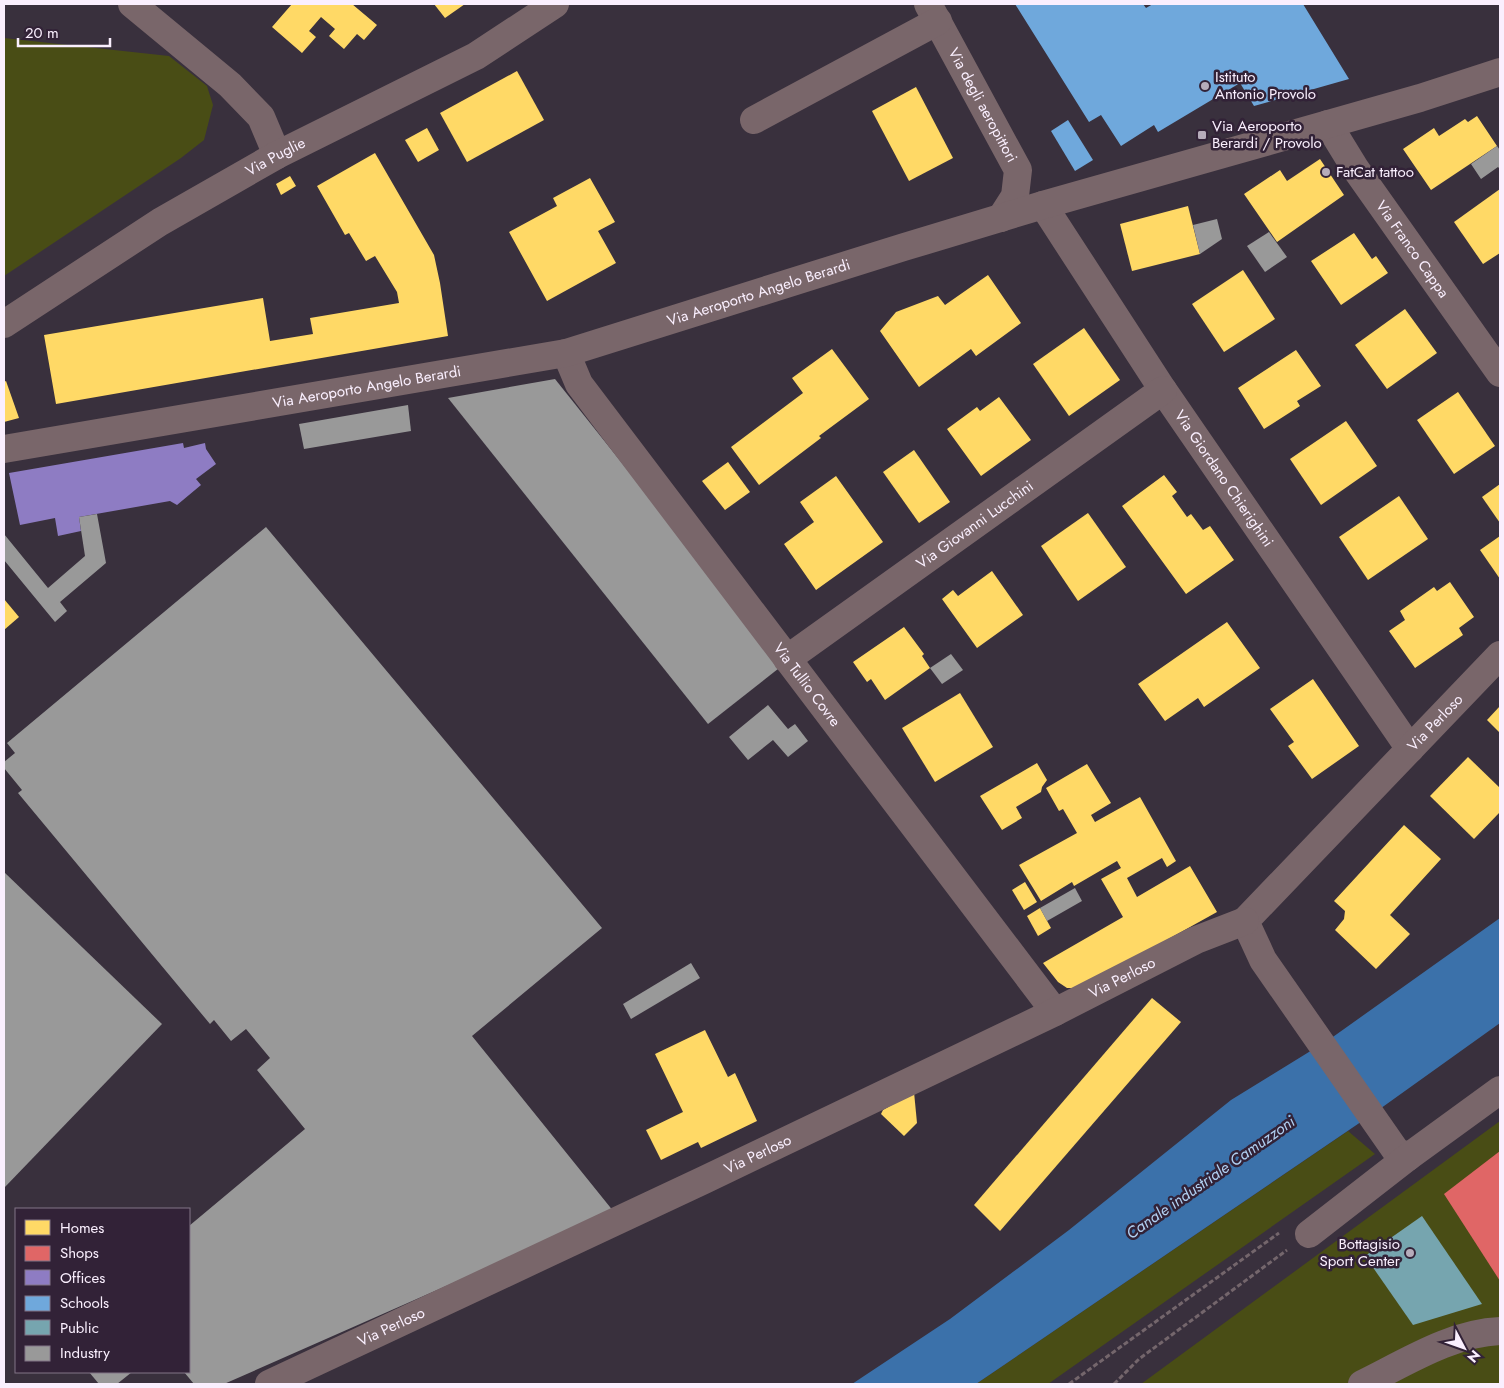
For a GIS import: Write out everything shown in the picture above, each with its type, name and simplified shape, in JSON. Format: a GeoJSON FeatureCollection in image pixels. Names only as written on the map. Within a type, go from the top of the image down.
{"type":"FeatureCollection","features":[{"type":"Feature","properties":{"kind":"street"},"geometry":{"type":"LineString","coordinates":[[132,4],[236,91],[261,117],[277,155]]}},
{"type":"Feature","properties":{"kind":"street","name":"Via Puglie"},"geometry":{"type":"LineString","coordinates":[[4,324],[160,222],[277,155],[476,56],[555,4]]}},
{"type":"Feature","properties":{"kind":"street","name":"Via degli aeropittori"},"geometry":{"type":"LineString","coordinates":[[754,120],[933,12],[1018,170],[1015,196],[1001,218]]}},
{"type":"Feature","properties":{"kind":"street","name":"Via Aeroporto Angelo Berardi"},"geometry":{"type":"LineString","coordinates":[[4,449],[566,353],[1043,205],[1328,124],[1500,72]]}},
{"type":"Feature","properties":{"kind":"street","name":"Via Franco Cappa"},"geometry":{"type":"LineString","coordinates":[[1328,124],[1355,168],[1500,373]]}},
{"type":"Feature","properties":{"kind":"street","name":"Via Giordano Chierighini"},"geometry":{"type":"LineString","coordinates":[[1043,205],[1163,390],[1410,749]]}},
{"type":"Feature","properties":{"kind":"street","name":"Via Tullio Covre"},"geometry":{"type":"LineString","coordinates":[[566,353],[579,384],[1055,1012]]}},
{"type":"Feature","properties":{"kind":"street","name":"Via Giovanni Lucchini"},"geometry":{"type":"LineString","coordinates":[[788,659],[1163,390]]}},
{"type":"Feature","properties":{"kind":"street","name":"Via Perloso"},"geometry":{"type":"LineString","coordinates":[[270,1384],[713,1176],[1055,1012],[1196,940],[1245,920],[1500,655]]}},
{"type":"Feature","properties":{"kind":"street"},"geometry":{"type":"LineString","coordinates":[[1245,920],[1263,960],[1312,1032],[1396,1151],[1408,1157]]}},
{"type":"Feature","properties":{"kind":"street"},"geometry":{"type":"LineString","coordinates":[[1296,1232],[1408,1157],[1500,1090]]}},
{"type":"Feature","properties":{"kind":"street"},"geometry":{"type":"LineString","coordinates":[[1362,1384],[1441,1345],[1486,1332],[1500,1331]]}},
{"type":"Feature","properties":{"kind":"path"},"geometry":{"type":"LineString","coordinates":[[1069,1384],[1296,1232]]}},
{"type":"Feature","properties":{"kind":"path"},"geometry":{"type":"LineString","coordinates":[[1114,1384],[1139,1359],[1296,1232]]}},
{"type":"Feature","properties":{"kind":"green space"},"geometry":{"type":"Polygon","coordinates":[[[4,38],[169,56],[207,86],[213,105],[204,140],[181,158],[4,276],[4,38]]]}},
{"type":"Feature","properties":{"kind":"green space","name":"Bottagisio Sport Center"},"geometry":{"type":"Polygon","coordinates":[[[1500,1121],[1500,1384],[1141,1384],[1500,1121]]]}},
{"type":"Feature","properties":{"kind":"green space"},"geometry":{"type":"Polygon","coordinates":[[[1348,1131],[1375,1154],[1048,1384],[976,1384],[1348,1131]]]}},
{"type":"Feature","properties":{"kind":"water","name":"Canale industriale Camuzzoni"},"geometry":{"type":"Polygon","coordinates":[[[1500,918],[1500,1023],[1377,1111],[976,1384],[852,1384],[950,1319],[1069,1230],[1231,1100],[1330,1039],[1500,918]]]}},
{"type":"Feature","properties":{"kind":"building: Homes"},"geometry":{"type":"Polygon","coordinates":[[[292,4],[352,4],[377,25],[364,40],[357,34],[344,49],[329,36],[335,29],[321,17],[309,31],[316,37],[302,53],[272,27],[292,4]]]}},
{"type":"Feature","properties":{"kind":"building: Homes"},"geometry":{"type":"Polygon","coordinates":[[[434,4],[465,4],[445,18],[434,4]]]}},
{"type":"Feature","properties":{"kind":"building: Homes"},"geometry":{"type":"Polygon","coordinates":[[[517,71],[544,120],[467,162],[440,113],[517,71]]]}},
{"type":"Feature","properties":{"kind":"building: Homes"},"geometry":{"type":"Polygon","coordinates":[[[916,87],[953,158],[909,181],[872,111],[916,87]]]}},
{"type":"Feature","properties":{"kind":"building: Homes"},"geometry":{"type":"Polygon","coordinates":[[[1477,116],[1497,146],[1431,190],[1403,149],[1434,128],[1439,136],[1465,119],[1468,122],[1477,116]]]}},
{"type":"Feature","properties":{"kind":"building: Homes"},"geometry":{"type":"Polygon","coordinates":[[[427,128],[439,150],[418,162],[405,140],[427,128]]]}},
{"type":"Feature","properties":{"kind":"building: Homes"},"geometry":{"type":"Polygon","coordinates":[[[375,153],[434,255],[448,336],[56,404],[44,335],[263,298],[270,341],[313,334],[310,318],[399,303],[397,292],[375,256],[366,261],[349,233],[345,235],[317,186],[375,153]]]}},
{"type":"Feature","properties":{"kind":"building: Homes"},"geometry":{"type":"Polygon","coordinates":[[[1320,159],[1344,195],[1277,242],[1244,194],[1280,170],[1287,181],[1320,159]]]}},
{"type":"Feature","properties":{"kind":"building: Homes"},"geometry":{"type":"Polygon","coordinates":[[[290,176],[296,186],[281,195],[276,184],[290,176]]]}},
{"type":"Feature","properties":{"kind":"building: Homes"},"geometry":{"type":"Polygon","coordinates":[[[590,178],[615,222],[598,231],[616,263],[547,301],[509,232],[557,206],[553,198],[590,178]]]}},
{"type":"Feature","properties":{"kind":"building: Homes"},"geometry":{"type":"Polygon","coordinates":[[[1500,189],[1500,253],[1483,264],[1454,222],[1500,189]]]}},
{"type":"Feature","properties":{"kind":"building: Homes"},"geometry":{"type":"Polygon","coordinates":[[[1188,206],[1200,254],[1132,271],[1120,224],[1188,206]]]}},
{"type":"Feature","properties":{"kind":"building: Homes"},"geometry":{"type":"Polygon","coordinates":[[[1354,233],[1372,259],[1376,256],[1388,273],[1341,305],[1311,261],[1354,233]]]}},
{"type":"Feature","properties":{"kind":"building: Homes"},"geometry":{"type":"Polygon","coordinates":[[[1243,270],[1275,319],[1224,352],[1192,304],[1243,270]]]}},
{"type":"Feature","properties":{"kind":"building: Homes"},"geometry":{"type":"Polygon","coordinates":[[[988,275],[1021,323],[976,356],[971,349],[919,387],[880,331],[896,312],[938,296],[945,305],[988,275]]]}},
{"type":"Feature","properties":{"kind":"building: Homes"},"geometry":{"type":"Polygon","coordinates":[[[1405,309],[1437,353],[1387,389],[1355,345],[1405,309]]]}},
{"type":"Feature","properties":{"kind":"building: Homes"},"geometry":{"type":"Polygon","coordinates":[[[1084,328],[1120,380],[1069,416],[1033,364],[1084,328]]]}},
{"type":"Feature","properties":{"kind":"building: Homes"},"geometry":{"type":"Polygon","coordinates":[[[832,349],[869,399],[819,436],[821,438],[759,485],[731,447],[803,393],[792,378],[832,349]]]}},
{"type":"Feature","properties":{"kind":"building: Homes"},"geometry":{"type":"Polygon","coordinates":[[[1296,350],[1321,386],[1297,401],[1300,406],[1264,429],[1238,388],[1296,350]]]}},
{"type":"Feature","properties":{"kind":"building: Homes"},"geometry":{"type":"Polygon","coordinates":[[[6,381],[19,418],[4,422],[4,382],[6,381]]]}},
{"type":"Feature","properties":{"kind":"building: Homes"},"geometry":{"type":"Polygon","coordinates":[[[1458,392],[1495,446],[1454,474],[1417,420],[1458,392]]]}},
{"type":"Feature","properties":{"kind":"building: Homes"},"geometry":{"type":"Polygon","coordinates":[[[999,397],[1031,440],[981,476],[947,429],[977,407],[980,411],[999,397]]]}},
{"type":"Feature","properties":{"kind":"building: Homes"},"geometry":{"type":"Polygon","coordinates":[[[1346,421],[1377,466],[1321,505],[1290,459],[1346,421]]]}},
{"type":"Feature","properties":{"kind":"building: Homes"},"geometry":{"type":"Polygon","coordinates":[[[914,450],[950,502],[919,523],[883,472],[914,450]]]}},
{"type":"Feature","properties":{"kind":"building: Homes"},"geometry":{"type":"Polygon","coordinates":[[[728,462],[750,492],[725,510],[702,481],[728,462]]]}},
{"type":"Feature","properties":{"kind":"building: Homes"},"geometry":{"type":"Polygon","coordinates":[[[1164,475],[1177,492],[1172,496],[1187,517],[1191,514],[1203,530],[1210,526],[1234,560],[1186,594],[1122,506],[1164,475]]]}},
{"type":"Feature","properties":{"kind":"building: Homes"},"geometry":{"type":"Polygon","coordinates":[[[836,476],[883,542],[816,590],[784,544],[814,522],[800,502],[836,476]]]}},
{"type":"Feature","properties":{"kind":"building: Homes"},"geometry":{"type":"Polygon","coordinates":[[[1500,484],[1500,523],[1482,497],[1500,484]]]}},
{"type":"Feature","properties":{"kind":"building: Homes"},"geometry":{"type":"Polygon","coordinates":[[[1399,496],[1428,539],[1368,580],[1339,537],[1399,496]]]}},
{"type":"Feature","properties":{"kind":"building: Homes"},"geometry":{"type":"Polygon","coordinates":[[[1088,513],[1126,567],[1078,601],[1041,546],[1088,513]]]}},
{"type":"Feature","properties":{"kind":"building: Homes"},"geometry":{"type":"Polygon","coordinates":[[[1500,536],[1500,579],[1480,550],[1500,536]]]}},
{"type":"Feature","properties":{"kind":"building: Homes"},"geometry":{"type":"Polygon","coordinates":[[[992,571],[1023,615],[977,648],[942,599],[953,590],[958,596],[992,571]]]}},
{"type":"Feature","properties":{"kind":"building: Homes"},"geometry":{"type":"Polygon","coordinates":[[[1450,582],[1474,617],[1459,628],[1463,635],[1415,668],[1389,631],[1405,620],[1400,611],[1434,587],[1437,591],[1450,582]]]}},
{"type":"Feature","properties":{"kind":"building: Homes"},"geometry":{"type":"Polygon","coordinates":[[[4,599],[19,617],[4,630],[4,599]]]}},
{"type":"Feature","properties":{"kind":"building: Homes"},"geometry":{"type":"Polygon","coordinates":[[[1227,622],[1260,668],[1204,707],[1198,698],[1165,721],[1138,684],[1227,622]]]}},
{"type":"Feature","properties":{"kind":"building: Homes"},"geometry":{"type":"Polygon","coordinates":[[[904,627],[924,654],[922,656],[930,668],[885,700],[871,679],[867,682],[853,662],[904,627]]]}},
{"type":"Feature","properties":{"kind":"building: Homes"},"geometry":{"type":"Polygon","coordinates":[[[1313,679],[1359,746],[1312,779],[1288,746],[1294,742],[1270,709],[1313,679]]]}},
{"type":"Feature","properties":{"kind":"building: Homes"},"geometry":{"type":"Polygon","coordinates":[[[960,693],[993,747],[935,782],[902,728],[960,693]]]}},
{"type":"Feature","properties":{"kind":"building: Homes"},"geometry":{"type":"Polygon","coordinates":[[[1500,706],[1500,733],[1487,720],[1500,706]]]}},
{"type":"Feature","properties":{"kind":"building: Homes"},"geometry":{"type":"Polygon","coordinates":[[[1468,757],[1500,788],[1500,812],[1474,839],[1430,796],[1468,757]]]}},
{"type":"Feature","properties":{"kind":"building: Homes"},"geometry":{"type":"Polygon","coordinates":[[[1037,763],[1047,780],[1041,792],[1016,807],[1022,818],[1002,830],[980,796],[1037,763]]]}},
{"type":"Feature","properties":{"kind":"building: Homes"},"geometry":{"type":"Polygon","coordinates":[[[1087,764],[1111,803],[1091,815],[1095,822],[1140,797],[1176,861],[1167,867],[1162,858],[1127,878],[1137,897],[1190,866],[1217,912],[1075,988],[1067,988],[1058,982],[1043,963],[1123,917],[1101,879],[1121,868],[1117,861],[1074,886],[1072,882],[1041,901],[1019,865],[1077,833],[1063,809],[1059,811],[1046,788],[1087,764]]]}},
{"type":"Feature","properties":{"kind":"building: Homes"},"geometry":{"type":"Polygon","coordinates":[[[1404,825],[1441,859],[1390,915],[1410,934],[1376,969],[1335,930],[1344,919],[1345,911],[1334,901],[1404,825]]]}},
{"type":"Feature","properties":{"kind":"building: Homes"},"geometry":{"type":"Polygon","coordinates":[[[1025,882],[1037,902],[1024,910],[1012,890],[1025,882]]]}},
{"type":"Feature","properties":{"kind":"building: Homes"},"geometry":{"type":"Polygon","coordinates":[[[1040,908],[1051,928],[1038,936],[1027,916],[1040,908]]]}},
{"type":"Feature","properties":{"kind":"building: Homes"},"geometry":{"type":"Polygon","coordinates":[[[1152,998],[1181,1022],[1000,1231],[974,1205],[1152,998]]]}},
{"type":"Feature","properties":{"kind":"building: Homes"},"geometry":{"type":"Polygon","coordinates":[[[705,1030],[728,1077],[735,1073],[757,1121],[701,1148],[698,1142],[661,1160],[646,1130],[683,1112],[655,1054],[705,1030]]]}},
{"type":"Feature","properties":{"kind":"building: Homes"},"geometry":{"type":"Polygon","coordinates":[[[914,1092],[917,1123],[904,1136],[881,1114],[883,1110],[914,1092]]]}},
{"type":"Feature","properties":{"kind":"building: Shops"},"geometry":{"type":"Polygon","coordinates":[[[1500,1151],[1500,1281],[1444,1194],[1500,1151]]]}},
{"type":"Feature","properties":{"kind":"building: Offices"},"geometry":{"type":"Polygon","coordinates":[[[183,443],[184,448],[205,443],[206,449],[216,464],[196,479],[201,485],[177,505],[170,501],[79,517],[81,531],[58,536],[55,518],[20,525],[9,473],[183,443]]]}},
{"type":"Feature","properties":{"kind":"building: Schools"},"geometry":{"type":"Polygon","coordinates":[[[1015,4],[1143,4],[1146,8],[1153,4],[1303,4],[1349,79],[1254,106],[1240,83],[1158,132],[1154,125],[1121,146],[1101,115],[1089,122],[1015,4]]]}},
{"type":"Feature","properties":{"kind":"building: Schools"},"geometry":{"type":"Polygon","coordinates":[[[1068,120],[1093,160],[1075,171],[1051,131],[1068,120]]]}},
{"type":"Feature","properties":{"kind":"building: Public"},"geometry":{"type":"Polygon","coordinates":[[[1422,1216],[1482,1304],[1413,1325],[1365,1256],[1422,1216]]]}},
{"type":"Feature","properties":{"kind":"building: Industry"},"geometry":{"type":"Polygon","coordinates":[[[1497,146],[1500,150],[1500,169],[1498,167],[1481,179],[1471,164],[1497,146]]]}},
{"type":"Feature","properties":{"kind":"building: Industry"},"geometry":{"type":"Polygon","coordinates":[[[1217,219],[1222,239],[1200,254],[1193,225],[1217,219]]]}},
{"type":"Feature","properties":{"kind":"building: Industry"},"geometry":{"type":"Polygon","coordinates":[[[1269,232],[1287,257],[1265,272],[1247,246],[1269,232]]]}},
{"type":"Feature","properties":{"kind":"building: Industry"},"geometry":{"type":"Polygon","coordinates":[[[555,379],[783,665],[708,724],[448,398],[555,379]]]}},
{"type":"Feature","properties":{"kind":"building: Industry"},"geometry":{"type":"Polygon","coordinates":[[[408,405],[411,431],[304,449],[299,424],[408,405]]]}},
{"type":"Feature","properties":{"kind":"building: Industry"},"geometry":{"type":"Polygon","coordinates":[[[97,514],[106,563],[60,602],[67,611],[55,622],[4,560],[4,534],[48,588],[85,556],[79,517],[97,514]]]}},
{"type":"Feature","properties":{"kind":"building: Industry"},"geometry":{"type":"Polygon","coordinates":[[[266,527],[602,928],[472,1036],[614,1212],[224,1384],[194,1384],[185,1373],[190,1373],[190,1225],[305,1129],[257,1070],[270,1058],[246,1029],[231,1041],[214,1020],[210,1024],[18,793],[22,790],[4,768],[4,762],[15,753],[7,743],[266,527]]]}},
{"type":"Feature","properties":{"kind":"building: Industry"},"geometry":{"type":"Polygon","coordinates":[[[951,654],[963,670],[942,684],[930,668],[951,654]]]}},
{"type":"Feature","properties":{"kind":"building: Industry"},"geometry":{"type":"Polygon","coordinates":[[[768,705],[788,729],[795,724],[808,741],[788,757],[773,740],[748,760],[729,737],[768,705]]]}},
{"type":"Feature","properties":{"kind":"building: Industry"},"geometry":{"type":"Polygon","coordinates":[[[4,872],[162,1024],[4,1188],[4,872]]]}},
{"type":"Feature","properties":{"kind":"building: Industry"},"geometry":{"type":"Polygon","coordinates":[[[1075,888],[1082,901],[1047,921],[1040,908],[1075,888]]]}},
{"type":"Feature","properties":{"kind":"building: Industry"},"geometry":{"type":"Polygon","coordinates":[[[691,963],[700,978],[631,1019],[623,1004],[691,963]]]}},
{"type":"Feature","properties":{"kind":"building: Industry"},"geometry":{"type":"Polygon","coordinates":[[[90,1373],[131,1373],[117,1384],[99,1384],[90,1373]]]}},
{"type":"Feature","properties":{"kind":"place","name":"Istituto Antonio Provolo"},"geometry":{"type":"Point","coordinates":[1205,86]}},
{"type":"Feature","properties":{"kind":"place","name":"Via Aeroporto Berardi / Provolo"},"geometry":{"type":"Point","coordinates":[1202,135]}},
{"type":"Feature","properties":{"kind":"place","name":"FatCat tattoo"},"geometry":{"type":"Point","coordinates":[1326,172]}},
{"type":"Feature","properties":{"kind":"place","name":"Bottagisio Sport Center"},"geometry":{"type":"Point","coordinates":[1410,1253]}}]}
